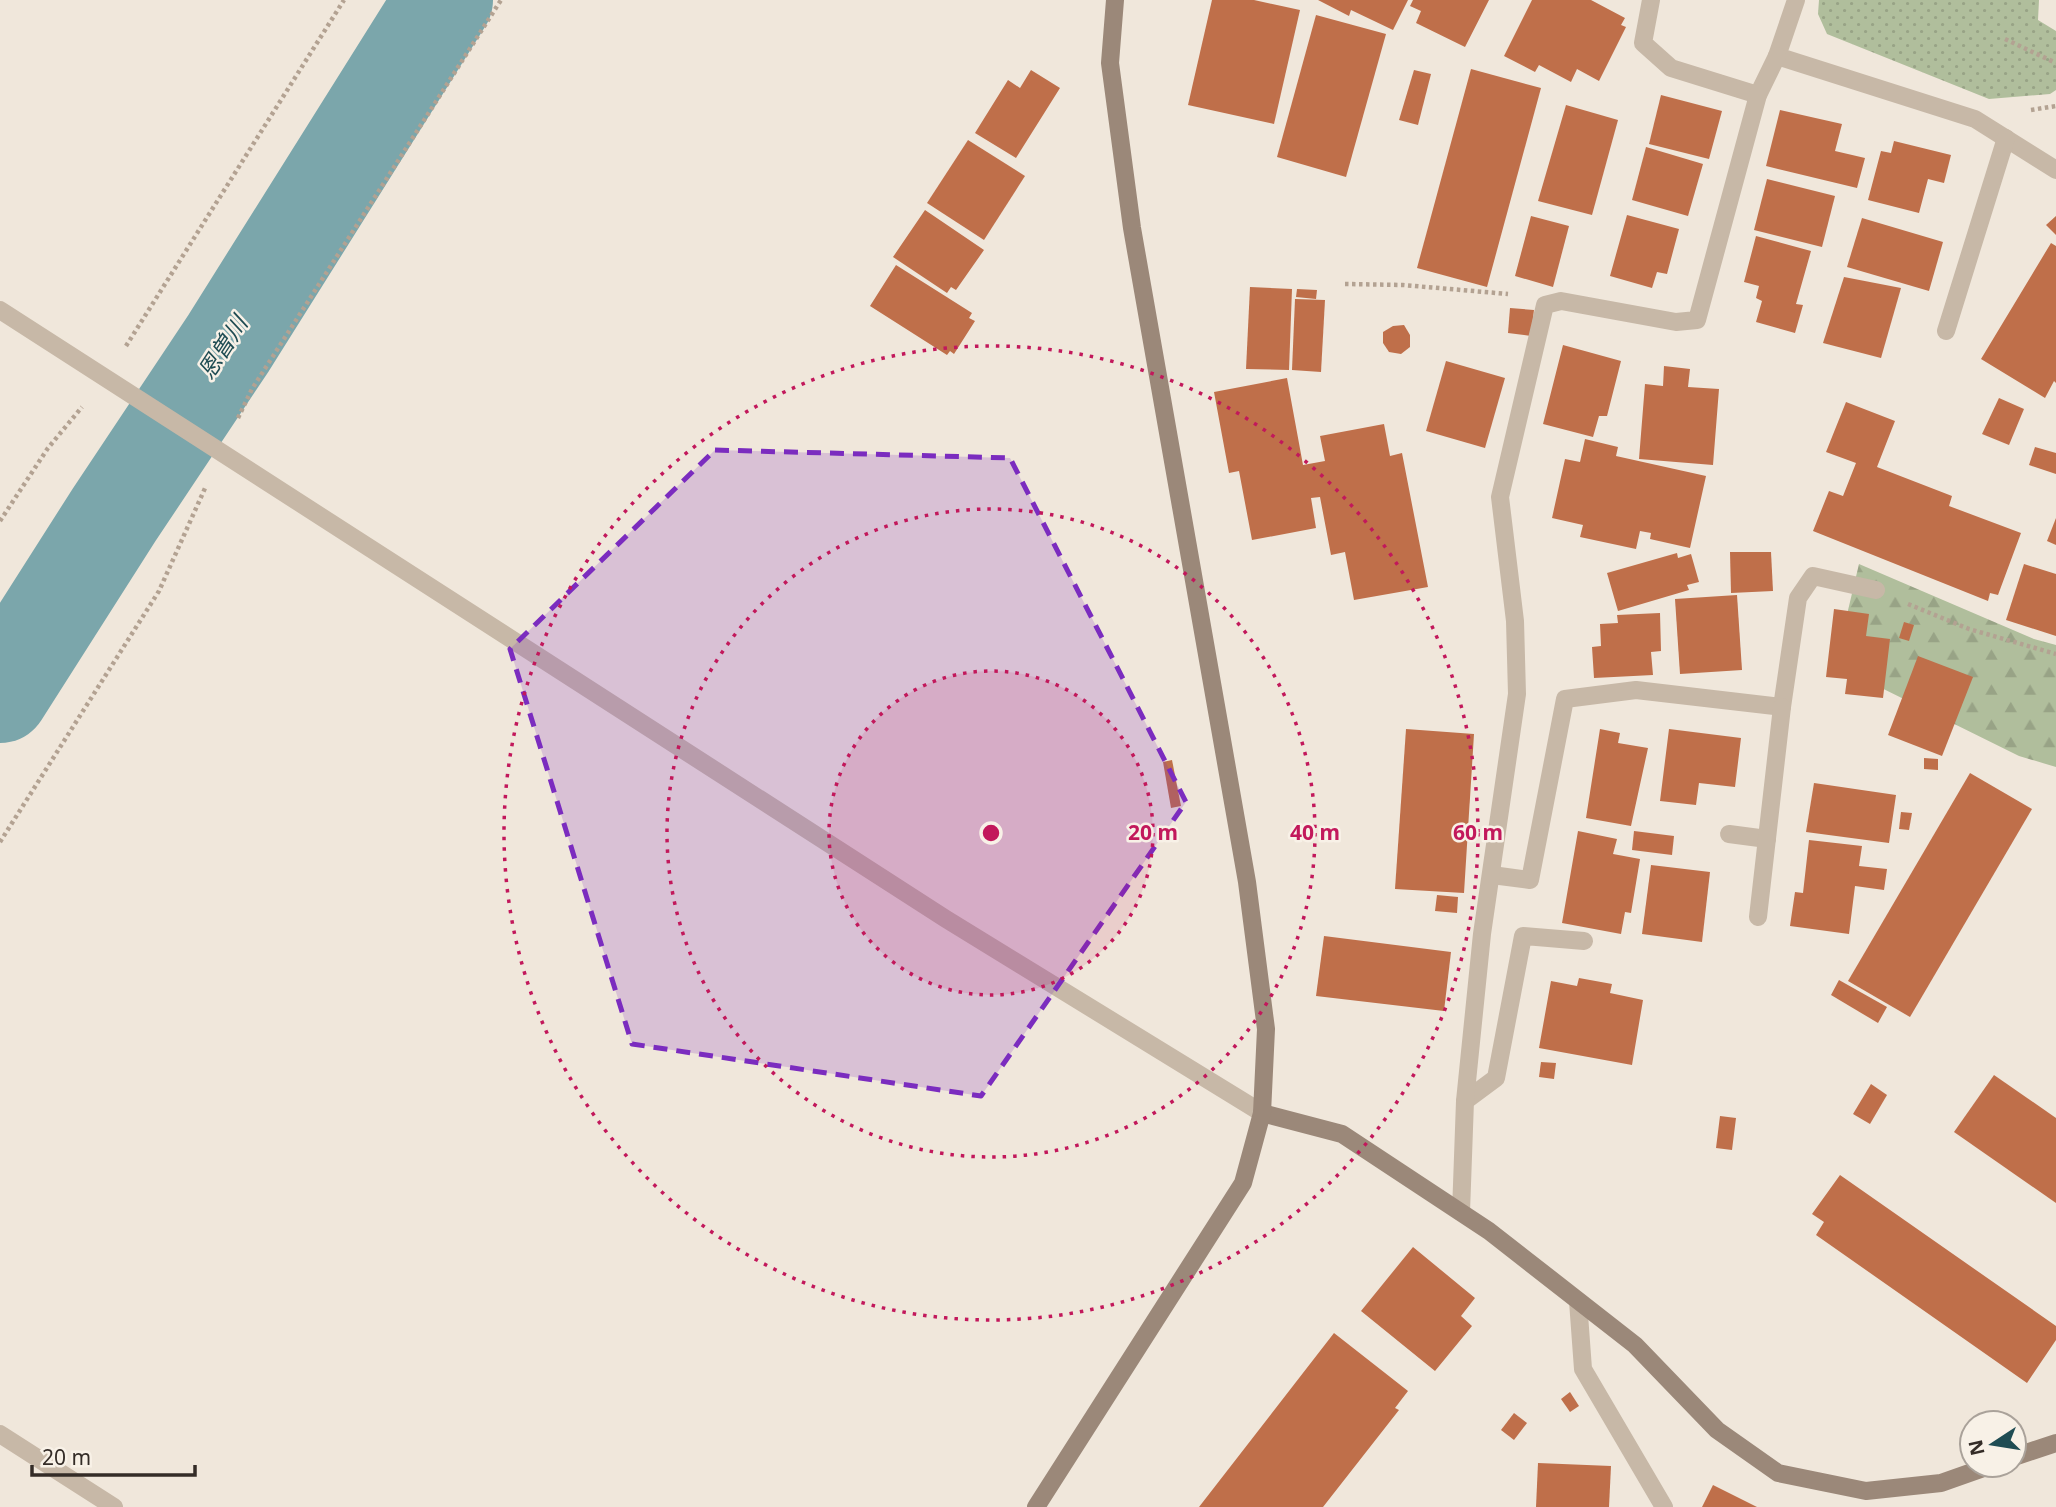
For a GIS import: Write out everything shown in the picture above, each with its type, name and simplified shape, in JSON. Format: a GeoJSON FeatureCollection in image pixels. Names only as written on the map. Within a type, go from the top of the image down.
{"type":"FeatureCollection","features":[{"type":"Feature","properties":{"kind":"street"},"geometry":{"type":"LineString","coordinates":[[1035,1507],[1243,1183],[1262,1113],[1266,1029],[1247,882],[1132,228],[1110,64],[1115,0]]}},
{"type":"Feature","properties":{"kind":"street"},"geometry":{"type":"LineString","coordinates":[[1651,0],[1643,43],[1671,68],[1758,95]]}},
{"type":"Feature","properties":{"kind":"street"},"geometry":{"type":"LineString","coordinates":[[1461,1212],[1465,1101],[1482,934],[1517,694],[1515,621],[1500,497],[1545,305],[1561,301],[1676,323],[1697,320],[1758,95],[1777,56],[1796,0]]}},
{"type":"Feature","properties":{"kind":"street"},"geometry":{"type":"LineString","coordinates":[[1777,56],[1975,119],[2056,170]]}},
{"type":"Feature","properties":{"kind":"street"},"geometry":{"type":"LineString","coordinates":[[1946,331],[2006,138]]}},
{"type":"Feature","properties":{"kind":"street"},"geometry":{"type":"LineString","coordinates":[[0,310],[946,919],[1262,1113],[1342,1134],[1489,1231],[1635,1345],[1717,1430],[1778,1473],[1866,1491],[1941,1483],[1958,1477]]}},
{"type":"Feature","properties":{"kind":"street"},"geometry":{"type":"LineString","coordinates":[[1758,917],[1782,707],[1798,598],[1813,576],[1876,590]]}},
{"type":"Feature","properties":{"kind":"street"},"geometry":{"type":"LineString","coordinates":[[1492,875],[1530,880],[1565,699],[1636,690],[1782,707]]}},
{"type":"Feature","properties":{"kind":"street"},"geometry":{"type":"LineString","coordinates":[[1729,834],[1767,839]]}},
{"type":"Feature","properties":{"kind":"street"},"geometry":{"type":"LineString","coordinates":[[1465,1101],[1496,1078],[1523,936],[1584,941]]}},
{"type":"Feature","properties":{"kind":"street"},"geometry":{"type":"LineString","coordinates":[[1578,1301],[1583,1368],[1664,1507]]}},
{"type":"Feature","properties":{"kind":"street"},"geometry":{"type":"LineString","coordinates":[[0,1434],[114,1507]]}},
{"type":"Feature","properties":{"kind":"street"},"geometry":{"type":"LineString","coordinates":[[2028,1452],[2056,1443]]}},
{"type":"Feature","properties":{"kind":"path"},"geometry":{"type":"LineString","coordinates":[[0,521],[48,448],[106,378],[344,0]]}},
{"type":"Feature","properties":{"kind":"path"},"geometry":{"type":"LineString","coordinates":[[0,842],[159,592],[252,389],[501,0]]}},
{"type":"Feature","properties":{"kind":"path"},"geometry":{"type":"LineString","coordinates":[[2005,40],[2056,63]]}},
{"type":"Feature","properties":{"kind":"path"},"geometry":{"type":"LineString","coordinates":[[1345,284],[1403,285],[1531,295],[1545,305]]}},
{"type":"Feature","properties":{"kind":"path"},"geometry":{"type":"LineString","coordinates":[[1876,590],[1969,629],[2056,654]]}},
{"type":"Feature","properties":{"kind":"highlighted area"},"geometry":{"type":"Polygon","coordinates":[[[715,450],[1010,458],[1186,802],[981,1096],[632,1044],[510,649],[715,450]]]}},
{"type":"Feature","properties":{"kind":"green space"},"geometry":{"type":"Polygon","coordinates":[[[1819,0],[2039,0],[2038,20],[2056,31],[2056,90],[2050,94],[1989,99],[1827,34],[1818,14],[1819,0]]]}},
{"type":"Feature","properties":{"kind":"green space"},"geometry":{"type":"Polygon","coordinates":[[[1859,564],[2034,639],[2056,645],[2056,767],[2019,756],[1835,665],[1859,564]]]}},
{"type":"Feature","properties":{"kind":"building"},"geometry":{"type":"Polygon","coordinates":[[[1212,0],[1254,0],[1300,10],[1274,124],[1188,105],[1212,0]]]}},
{"type":"Feature","properties":{"kind":"building"},"geometry":{"type":"Polygon","coordinates":[[[1318,0],[1408,0],[1393,30],[1351,10],[1349,16],[1318,0]]]}},
{"type":"Feature","properties":{"kind":"building"},"geometry":{"type":"Polygon","coordinates":[[[1413,0],[1489,0],[1465,47],[1416,23],[1421,11],[1410,6],[1413,0]]]}},
{"type":"Feature","properties":{"kind":"building"},"geometry":{"type":"Polygon","coordinates":[[[1532,0],[1591,0],[1625,18],[1621,25],[1626,27],[1599,81],[1577,69],[1571,82],[1539,65],[1535,72],[1504,56],[1532,0]]]}},
{"type":"Feature","properties":{"kind":"building"},"geometry":{"type":"Polygon","coordinates":[[[1316,15],[1386,34],[1346,177],[1277,157],[1316,15]]]}},
{"type":"Feature","properties":{"kind":"building"},"geometry":{"type":"Polygon","coordinates":[[[1471,69],[1541,88],[1487,287],[1417,268],[1471,69]]]}},
{"type":"Feature","properties":{"kind":"building"},"geometry":{"type":"Polygon","coordinates":[[[1031,70],[1060,88],[1016,158],[975,133],[1008,80],[1020,88],[1031,70]]]}},
{"type":"Feature","properties":{"kind":"building"},"geometry":{"type":"Polygon","coordinates":[[[1414,70],[1431,74],[1418,125],[1399,120],[1414,70]]]}},
{"type":"Feature","properties":{"kind":"building"},"geometry":{"type":"Polygon","coordinates":[[[1661,95],[1722,111],[1709,159],[1649,144],[1661,95]]]}},
{"type":"Feature","properties":{"kind":"building"},"geometry":{"type":"Polygon","coordinates":[[[1566,105],[1618,120],[1592,215],[1538,201],[1566,105]]]}},
{"type":"Feature","properties":{"kind":"building"},"geometry":{"type":"Polygon","coordinates":[[[1780,110],[1842,124],[1835,151],[1865,158],[1857,188],[1766,166],[1780,110]]]}},
{"type":"Feature","properties":{"kind":"building"},"geometry":{"type":"Polygon","coordinates":[[[968,140],[1025,176],[984,240],[927,203],[968,140]]]}},
{"type":"Feature","properties":{"kind":"building"},"geometry":{"type":"Polygon","coordinates":[[[1894,141],[1951,155],[1944,183],[1928,179],[1919,213],[1868,200],[1881,151],[1891,153],[1894,141]]]}},
{"type":"Feature","properties":{"kind":"building"},"geometry":{"type":"Polygon","coordinates":[[[1646,147],[1703,164],[1688,216],[1632,200],[1646,147]]]}},
{"type":"Feature","properties":{"kind":"building"},"geometry":{"type":"Polygon","coordinates":[[[1767,179],[1835,196],[1822,247],[1754,230],[1767,179]]]}},
{"type":"Feature","properties":{"kind":"building"},"geometry":{"type":"Polygon","coordinates":[[[925,210],[984,250],[956,290],[951,287],[947,293],[893,257],[925,210]]]}},
{"type":"Feature","properties":{"kind":"building"},"geometry":{"type":"Polygon","coordinates":[[[1627,215],[1679,229],[1667,274],[1657,272],[1652,288],[1610,276],[1627,215]]]}},
{"type":"Feature","properties":{"kind":"building"},"geometry":{"type":"Polygon","coordinates":[[[1531,216],[1569,226],[1553,287],[1515,276],[1531,216]]]}},
{"type":"Feature","properties":{"kind":"building"},"geometry":{"type":"Polygon","coordinates":[[[2056,216],[2056,235],[2046,225],[2056,216]]]}},
{"type":"Feature","properties":{"kind":"building"},"geometry":{"type":"Polygon","coordinates":[[[1862,218],[1943,242],[1929,291],[1847,267],[1862,218]]]}},
{"type":"Feature","properties":{"kind":"building"},"geometry":{"type":"Polygon","coordinates":[[[1756,236],[1811,251],[1796,304],[1803,305],[1795,333],[1756,322],[1762,301],[1756,298],[1759,286],[1744,282],[1756,236]]]}},
{"type":"Feature","properties":{"kind":"building"},"geometry":{"type":"Polygon","coordinates":[[[2051,243],[2056,246],[2056,383],[2054,381],[2045,398],[1981,359],[2051,243]]]}},
{"type":"Feature","properties":{"kind":"building"},"geometry":{"type":"Polygon","coordinates":[[[896,265],[972,313],[969,318],[975,321],[954,354],[950,351],[947,355],[870,306],[896,265]]]}},
{"type":"Feature","properties":{"kind":"building"},"geometry":{"type":"Polygon","coordinates":[[[1844,277],[1901,288],[1881,358],[1823,343],[1844,277]]]}},
{"type":"Feature","properties":{"kind":"building"},"geometry":{"type":"Polygon","coordinates":[[[1250,287],[1292,289],[1289,370],[1246,369],[1250,287]]]}},
{"type":"Feature","properties":{"kind":"building"},"geometry":{"type":"Polygon","coordinates":[[[1297,289],[1317,290],[1316,299],[1296,297],[1297,289]]]}},
{"type":"Feature","properties":{"kind":"building"},"geometry":{"type":"Polygon","coordinates":[[[1295,299],[1325,300],[1321,372],[1292,370],[1295,299]]]}},
{"type":"Feature","properties":{"kind":"building"},"geometry":{"type":"Polygon","coordinates":[[[1510,308],[1534,310],[1531,336],[1508,333],[1510,308]]]}},
{"type":"Feature","properties":{"kind":"building"},"geometry":{"type":"Polygon","coordinates":[[[1404,325],[1410,335],[1410,347],[1401,354],[1389,352],[1383,343],[1383,332],[1393,326],[1404,325]]]}},
{"type":"Feature","properties":{"kind":"building"},"geometry":{"type":"Polygon","coordinates":[[[1563,345],[1621,361],[1607,416],[1599,416],[1593,437],[1543,424],[1563,345]]]}},
{"type":"Feature","properties":{"kind":"building"},"geometry":{"type":"Polygon","coordinates":[[[1446,361],[1505,378],[1485,448],[1426,431],[1446,361]]]}},
{"type":"Feature","properties":{"kind":"building"},"geometry":{"type":"Polygon","coordinates":[[[1664,366],[1690,369],[1688,387],[1719,389],[1713,465],[1639,459],[1645,384],[1663,386],[1664,366]]]}},
{"type":"Feature","properties":{"kind":"building"},"geometry":{"type":"Polygon","coordinates":[[[1287,378],[1303,465],[1325,461],[1320,436],[1384,424],[1390,456],[1402,453],[1428,587],[1354,600],[1345,552],[1331,555],[1320,497],[1311,498],[1316,528],[1252,540],[1239,471],[1229,473],[1214,392],[1287,378]]]}},
{"type":"Feature","properties":{"kind":"building"},"geometry":{"type":"Polygon","coordinates":[[[1999,398],[2024,409],[2009,445],[1982,434],[1999,398]]]}},
{"type":"Feature","properties":{"kind":"building"},"geometry":{"type":"Polygon","coordinates":[[[1846,402],[1895,421],[1877,467],[1952,496],[1949,506],[2021,533],[1998,595],[1990,593],[1988,601],[1813,531],[1829,491],[1843,496],[1856,463],[1826,452],[1846,402]]]}},
{"type":"Feature","properties":{"kind":"building"},"geometry":{"type":"Polygon","coordinates":[[[1585,439],[1618,447],[1616,456],[1706,476],[1690,548],[1650,539],[1651,533],[1640,531],[1636,549],[1580,537],[1583,525],[1552,518],[1565,459],[1580,462],[1585,439]]]}},
{"type":"Feature","properties":{"kind":"building"},"geometry":{"type":"Polygon","coordinates":[[[2035,447],[2056,453],[2056,474],[2029,465],[2035,447]]]}},
{"type":"Feature","properties":{"kind":"building"},"geometry":{"type":"Polygon","coordinates":[[[2056,518],[2056,545],[2047,541],[2056,518]]]}},
{"type":"Feature","properties":{"kind":"building"},"geometry":{"type":"Polygon","coordinates":[[[1730,552],[1771,552],[1773,591],[1731,593],[1730,552]]]}},
{"type":"Feature","properties":{"kind":"building"},"geometry":{"type":"Polygon","coordinates":[[[1677,553],[1678,558],[1691,554],[1699,582],[1687,585],[1689,590],[1618,611],[1607,573],[1677,553]]]}},
{"type":"Feature","properties":{"kind":"building"},"geometry":{"type":"Polygon","coordinates":[[[2024,564],[2056,574],[2056,636],[2006,620],[2024,564]]]}},
{"type":"Feature","properties":{"kind":"building"},"geometry":{"type":"Polygon","coordinates":[[[1737,595],[1742,670],[1680,674],[1675,599],[1737,595]]]}},
{"type":"Feature","properties":{"kind":"building"},"geometry":{"type":"Polygon","coordinates":[[[1834,609],[1869,614],[1866,636],[1890,639],[1883,698],[1845,694],[1847,679],[1826,677],[1834,609]]]}},
{"type":"Feature","properties":{"kind":"building"},"geometry":{"type":"Polygon","coordinates":[[[1660,613],[1661,651],[1651,652],[1653,675],[1594,678],[1592,647],[1601,646],[1600,624],[1618,623],[1617,615],[1660,613]]]}},
{"type":"Feature","properties":{"kind":"building"},"geometry":{"type":"Polygon","coordinates":[[[1904,622],[1914,625],[1909,641],[1899,638],[1904,622]]]}},
{"type":"Feature","properties":{"kind":"building"},"geometry":{"type":"Polygon","coordinates":[[[1918,656],[1973,677],[1942,756],[1888,735],[1918,656]]]}},
{"type":"Feature","properties":{"kind":"building"},"geometry":{"type":"Polygon","coordinates":[[[1406,729],[1474,734],[1464,893],[1395,889],[1406,729]]]}},
{"type":"Feature","properties":{"kind":"building"},"geometry":{"type":"Polygon","coordinates":[[[1600,729],[1620,733],[1618,743],[1648,748],[1631,826],[1586,818],[1600,729]]]}},
{"type":"Feature","properties":{"kind":"building"},"geometry":{"type":"Polygon","coordinates":[[[1669,729],[1741,738],[1735,787],[1699,783],[1696,805],[1660,801],[1669,729]]]}},
{"type":"Feature","properties":{"kind":"building"},"geometry":{"type":"Polygon","coordinates":[[[1924,758],[1938,759],[1938,770],[1924,769],[1924,758]]]}},
{"type":"Feature","properties":{"kind":"building"},"geometry":{"type":"Polygon","coordinates":[[[1172,760],[1181,806],[1171,808],[1163,762],[1172,760]]]}},
{"type":"Feature","properties":{"kind":"building"},"geometry":{"type":"Polygon","coordinates":[[[1970,773],[2032,809],[1910,1017],[1848,981],[1970,773]]]}},
{"type":"Feature","properties":{"kind":"building"},"geometry":{"type":"Polygon","coordinates":[[[1814,783],[1896,795],[1889,843],[1806,832],[1814,783]]]}},
{"type":"Feature","properties":{"kind":"building"},"geometry":{"type":"Polygon","coordinates":[[[1901,812],[1912,813],[1909,830],[1899,829],[1901,812]]]}},
{"type":"Feature","properties":{"kind":"building"},"geometry":{"type":"Polygon","coordinates":[[[1578,831],[1617,839],[1613,854],[1640,859],[1631,913],[1625,912],[1621,934],[1562,923],[1578,831]]]}},
{"type":"Feature","properties":{"kind":"building"},"geometry":{"type":"Polygon","coordinates":[[[1634,831],[1674,836],[1672,855],[1632,850],[1634,831]]]}},
{"type":"Feature","properties":{"kind":"building"},"geometry":{"type":"Polygon","coordinates":[[[1809,840],[1862,846],[1859,866],[1887,869],[1884,890],[1855,886],[1849,934],[1790,926],[1795,892],[1803,893],[1809,840]]]}},
{"type":"Feature","properties":{"kind":"building"},"geometry":{"type":"Polygon","coordinates":[[[1651,865],[1710,872],[1702,942],[1642,934],[1651,865]]]}},
{"type":"Feature","properties":{"kind":"building"},"geometry":{"type":"Polygon","coordinates":[[[1437,895],[1458,897],[1457,913],[1435,911],[1437,895]]]}},
{"type":"Feature","properties":{"kind":"building"},"geometry":{"type":"Polygon","coordinates":[[[1324,936],[1451,952],[1444,1011],[1316,996],[1324,936]]]}},
{"type":"Feature","properties":{"kind":"building"},"geometry":{"type":"Polygon","coordinates":[[[1579,978],[1612,984],[1610,993],[1643,1000],[1632,1065],[1539,1048],[1551,981],[1577,986],[1579,978]]]}},
{"type":"Feature","properties":{"kind":"building"},"geometry":{"type":"Polygon","coordinates":[[[1839,980],[1887,1007],[1878,1023],[1831,995],[1839,980]]]}},
{"type":"Feature","properties":{"kind":"building"},"geometry":{"type":"Polygon","coordinates":[[[1541,1062],[1556,1063],[1554,1079],[1539,1077],[1541,1062]]]}},
{"type":"Feature","properties":{"kind":"building"},"geometry":{"type":"Polygon","coordinates":[[[1994,1075],[2056,1118],[2056,1203],[1954,1132],[1994,1075]]]}},
{"type":"Feature","properties":{"kind":"building"},"geometry":{"type":"Polygon","coordinates":[[[1871,1084],[1887,1095],[1870,1124],[1853,1114],[1871,1084]]]}},
{"type":"Feature","properties":{"kind":"building"},"geometry":{"type":"Polygon","coordinates":[[[1720,1116],[1736,1118],[1732,1150],[1716,1148],[1720,1116]]]}},
{"type":"Feature","properties":{"kind":"building"},"geometry":{"type":"Polygon","coordinates":[[[1840,1175],[2056,1326],[2056,1340],[2027,1383],[1816,1235],[1824,1222],[1812,1214],[1840,1175]]]}},
{"type":"Feature","properties":{"kind":"building"},"geometry":{"type":"Polygon","coordinates":[[[1413,1247],[1475,1298],[1461,1316],[1472,1326],[1435,1371],[1361,1311],[1413,1247]]]}},
{"type":"Feature","properties":{"kind":"building"},"geometry":{"type":"Polygon","coordinates":[[[1334,1333],[1408,1391],[1395,1408],[1399,1410],[1323,1507],[1199,1507],[1334,1333]]]}},
{"type":"Feature","properties":{"kind":"building"},"geometry":{"type":"Polygon","coordinates":[[[1570,1392],[1579,1406],[1570,1412],[1561,1399],[1570,1392]]]}},
{"type":"Feature","properties":{"kind":"building"},"geometry":{"type":"Polygon","coordinates":[[[1514,1413],[1527,1423],[1514,1440],[1501,1430],[1514,1413]]]}},
{"type":"Feature","properties":{"kind":"building"},"geometry":{"type":"Polygon","coordinates":[[[1538,1463],[1611,1466],[1609,1507],[1536,1507],[1538,1463]]]}},
{"type":"Feature","properties":{"kind":"building"},"geometry":{"type":"Polygon","coordinates":[[[1713,1485],[1757,1507],[1702,1507],[1713,1485]]]}},
{"type":"Feature","properties":{"kind":"waterway","name":"恩曽川"},"geometry":{"type":"LineString","coordinates":[[0,694],[114,515],[228,344],[444,0]]}}]}
